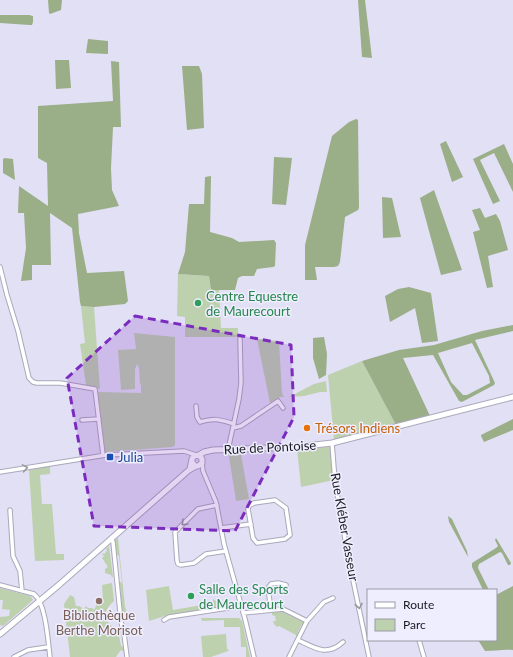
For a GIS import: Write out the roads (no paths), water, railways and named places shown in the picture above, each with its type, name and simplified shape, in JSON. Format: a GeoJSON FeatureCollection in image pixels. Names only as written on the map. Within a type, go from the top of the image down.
{"type":"FeatureCollection","features":[{"type":"Feature","properties":{"kind":"main road","name":"Rue de Pontoise"},"geometry":{"type":"LineString","coordinates":[[194,458],[204,452],[212,450],[297,447],[332,443],[513,397]]}},
{"type":"Feature","properties":{"kind":"main road","name":"Rue de Pontoise"},"geometry":{"type":"LineString","coordinates":[[0,634],[189,470],[200,464],[205,456],[212,450]]}},
{"type":"Feature","properties":{"kind":"main road"},"geometry":{"type":"LineString","coordinates":[[194,458],[201,456],[200,464]]}},
{"type":"Feature","properties":{"kind":"main road"},"geometry":{"type":"LineString","coordinates":[[194,458],[200,464]]}},
{"type":"Feature","properties":{"kind":"main road"},"geometry":{"type":"LineString","coordinates":[[189,470],[194,458]]}},
{"type":"Feature","properties":{"kind":"street"},"geometry":{"type":"LineString","coordinates":[[0,267],[8,301],[18,330],[29,378],[37,383],[60,383],[95,389],[103,455]]}},
{"type":"Feature","properties":{"kind":"street"},"geometry":{"type":"LineString","coordinates":[[228,450],[241,383],[240,339]]}},
{"type":"Feature","properties":{"kind":"street"},"geometry":{"type":"LineString","coordinates":[[196,406],[197,417],[200,422],[208,419],[216,419],[233,426],[241,426],[278,401],[283,408]]}},
{"type":"Feature","properties":{"kind":"street"},"geometry":{"type":"LineString","coordinates":[[82,420],[99,419]]}},
{"type":"Feature","properties":{"kind":"street","name":"Rue Kléber Vasseur"},"geometry":{"type":"LineString","coordinates":[[332,443],[337,492],[348,556],[369,657]]}},
{"type":"Feature","properties":{"kind":"street"},"geometry":{"type":"LineString","coordinates":[[0,472],[103,455],[184,451],[194,458]]}},
{"type":"Feature","properties":{"kind":"street"},"geometry":{"type":"LineString","coordinates":[[200,464],[217,505],[226,551],[254,657]]}},
{"type":"Feature","properties":{"kind":"street"},"geometry":{"type":"LineString","coordinates":[[276,500],[286,508],[290,534],[285,539],[257,543],[253,538],[250,524],[248,509],[250,505],[254,503],[276,500]]}},
{"type":"Feature","properties":{"kind":"street"},"geometry":{"type":"LineString","coordinates":[[217,505],[198,509],[175,532],[174,536],[178,564],[194,563],[206,554],[226,551]]}},
{"type":"Feature","properties":{"kind":"street"},"geometry":{"type":"LineString","coordinates":[[10,510],[13,556],[20,571],[22,591]]}},
{"type":"Feature","properties":{"kind":"street"},"geometry":{"type":"LineString","coordinates":[[221,528],[250,524]]}},
{"type":"Feature","properties":{"kind":"street"},"geometry":{"type":"LineString","coordinates":[[112,537],[121,622],[127,657]]}},
{"type":"Feature","properties":{"kind":"street"},"geometry":{"type":"LineString","coordinates":[[271,610],[268,588],[272,584],[278,582],[286,585]]}},
{"type":"Feature","properties":{"kind":"street"},"geometry":{"type":"LineString","coordinates":[[0,585],[34,594],[38,597],[40,600],[50,657]]}},
{"type":"Feature","properties":{"kind":"street"},"geometry":{"type":"LineString","coordinates":[[289,657],[307,621],[324,602],[333,598]]}},
{"type":"Feature","properties":{"kind":"street"},"geometry":{"type":"LineString","coordinates":[[164,620],[168,617],[241,606]]}},
{"type":"Feature","properties":{"kind":"street"},"geometry":{"type":"LineString","coordinates":[[243,613],[285,610],[307,621]]}},
{"type":"Feature","properties":{"kind":"street"},"geometry":{"type":"LineString","coordinates":[[298,640],[321,651],[336,649],[343,642]]}},
{"type":"Feature","properties":{"kind":"street"},"geometry":{"type":"LineString","coordinates":[[419,641],[424,657]]}},
{"type":"Feature","properties":{"kind":"street"},"geometry":{"type":"LineString","coordinates":[[14,657],[28,650],[48,647]]}},
{"type":"Feature","properties":{"kind":"place","name":"Centre Equestre de Maurecourt"},"geometry":{"type":"Point","coordinates":[198,303]}},
{"type":"Feature","properties":{"kind":"place","name":"Trésors Indiens"},"geometry":{"type":"Point","coordinates":[307,428]}},
{"type":"Feature","properties":{"kind":"place","name":"Julia"},"geometry":{"type":"Point","coordinates":[110,457]}},
{"type":"Feature","properties":{"kind":"place","name":"Salle des Sports de Maurecourt"},"geometry":{"type":"Point","coordinates":[191,596]}},
{"type":"Feature","properties":{"kind":"place","name":"Bibliothèque Berthe Morisot"},"geometry":{"type":"Point","coordinates":[99,601]}}]}
